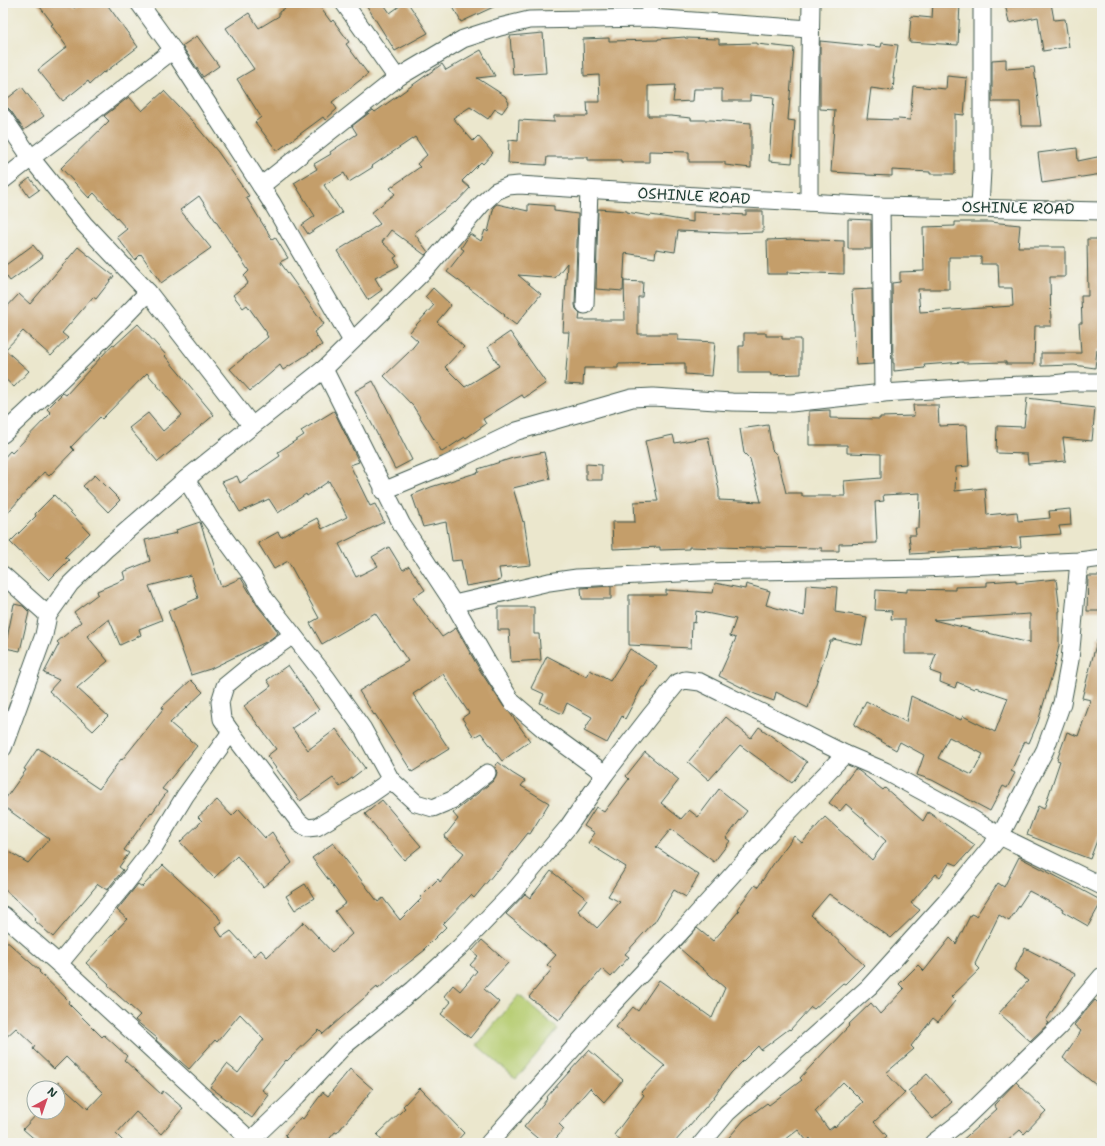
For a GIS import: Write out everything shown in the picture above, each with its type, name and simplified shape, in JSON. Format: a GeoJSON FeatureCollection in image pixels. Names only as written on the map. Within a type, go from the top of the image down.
{"type":"FeatureCollection","features":[{"type":"Feature","properties":{"kind":"street"},"geometry":{"type":"LineString","coordinates":[[140,3],[173,50],[261,186],[352,341]]}},
{"type":"Feature","properties":{"kind":"street"},"geometry":{"type":"LineString","coordinates":[[344,3],[397,78]]}},
{"type":"Feature","properties":{"kind":"street"},"geometry":{"type":"LineString","coordinates":[[809,202],[811,3]]}},
{"type":"Feature","properties":{"kind":"street"},"geometry":{"type":"LineString","coordinates":[[980,207],[982,170],[982,3]]}},
{"type":"Feature","properties":{"kind":"street"},"geometry":{"type":"LineString","coordinates":[[261,186],[397,78],[463,39],[500,27],[529,20],[650,10],[810,29]]}},
{"type":"Feature","properties":{"kind":"street"},"geometry":{"type":"LineString","coordinates":[[3,180],[173,50]]}},
{"type":"Feature","properties":{"kind":"street"},"geometry":{"type":"LineString","coordinates":[[3,117],[31,158],[84,224],[148,292],[252,426]]}},
{"type":"Feature","properties":{"kind":"street","name":"OSHINLE ROAD"},"geometry":{"type":"LineString","coordinates":[[48,615],[70,584],[107,548],[186,479],[324,369],[428,267],[482,204],[496,191],[508,186],[519,185],[881,206],[980,207],[1102,211]]}},
{"type":"Feature","properties":{"kind":"street"},"geometry":{"type":"LineString","coordinates":[[585,305],[589,190]]}},
{"type":"Feature","properties":{"kind":"street"},"geometry":{"type":"LineString","coordinates":[[881,206],[883,393]]}},
{"type":"Feature","properties":{"kind":"street"},"geometry":{"type":"LineString","coordinates":[[3,434],[116,326],[148,292]]}},
{"type":"Feature","properties":{"kind":"street"},"geometry":{"type":"LineString","coordinates":[[324,369],[383,490],[402,525],[454,604],[512,702],[546,731],[605,774]]}},
{"type":"Feature","properties":{"kind":"street"},"geometry":{"type":"LineString","coordinates":[[383,490],[446,465],[517,432],[632,398],[653,397],[732,402],[791,403],[883,393],[1071,382],[1102,382]]}},
{"type":"Feature","properties":{"kind":"street"},"geometry":{"type":"LineString","coordinates":[[186,479],[209,517],[253,577],[265,600],[326,677],[363,729],[391,780],[416,803],[433,808],[452,800],[487,773]]}},
{"type":"Feature","properties":{"kind":"street"},"geometry":{"type":"LineString","coordinates":[[454,604],[549,582],[577,578],[700,572],[923,568],[1102,558]]}},
{"type":"Feature","properties":{"kind":"street"},"geometry":{"type":"LineString","coordinates":[[702,1143],[727,1113],[869,987],[946,902],[1000,836],[1045,750],[1062,703],[1070,660],[1079,560]]}},
{"type":"Feature","properties":{"kind":"street"},"geometry":{"type":"LineString","coordinates":[[3,575],[48,615],[44,635],[3,748]]}},
{"type":"Feature","properties":{"kind":"street"},"geometry":{"type":"LineString","coordinates":[[293,635],[253,663],[225,686],[220,702],[222,719],[298,822],[307,828],[317,826],[368,796],[391,780]]}},
{"type":"Feature","properties":{"kind":"street"},"geometry":{"type":"LineString","coordinates":[[3,916],[58,964],[250,1142],[297,1096],[344,1046],[413,990],[460,947],[515,890],[568,827],[605,774],[677,682],[685,680],[700,682],[845,754],[885,771],[966,815],[1000,836],[1102,886]]}},
{"type":"Feature","properties":{"kind":"street"},"geometry":{"type":"LineString","coordinates":[[58,964],[154,847],[185,796],[231,732]]}},
{"type":"Feature","properties":{"kind":"street"},"geometry":{"type":"LineString","coordinates":[[488,1143],[605,1012],[679,934],[784,817],[845,754]]}},
{"type":"Feature","properties":{"kind":"street"},"geometry":{"type":"LineString","coordinates":[[933,1143],[963,1120],[1059,1027],[1102,976]]}},
{"type":"Feature","properties":{"kind":"green space"},"geometry":{"type":"Polygon","coordinates":[[[519,995],[558,1029],[516,1079],[477,1045],[519,995]]]}},
{"type":"Feature","properties":{"kind":"building"},"geometry":{"type":"Polygon","coordinates":[[[37,3],[70,3],[74,8],[81,3],[106,3],[138,47],[104,73],[103,72],[90,84],[88,81],[63,101],[38,70],[67,47],[51,25],[53,24],[37,3]]]}},
{"type":"Feature","properties":{"kind":"building"},"geometry":{"type":"Polygon","coordinates":[[[293,3],[317,3],[331,22],[333,20],[349,42],[346,44],[368,74],[332,102],[337,109],[325,120],[323,117],[277,151],[255,122],[261,117],[237,79],[254,69],[226,28],[249,13],[259,28],[279,16],[279,12],[293,3]]]}},
{"type":"Feature","properties":{"kind":"building"},"geometry":{"type":"Polygon","coordinates":[[[365,3],[383,3],[390,13],[404,3],[408,3],[428,33],[395,51],[365,3]]]}},
{"type":"Feature","properties":{"kind":"building"},"geometry":{"type":"Polygon","coordinates":[[[451,3],[502,3],[461,22],[451,3]]]}},
{"type":"Feature","properties":{"kind":"building"},"geometry":{"type":"Polygon","coordinates":[[[933,3],[960,3],[958,45],[909,42],[911,16],[932,18],[933,3]]]}},
{"type":"Feature","properties":{"kind":"building"},"geometry":{"type":"Polygon","coordinates":[[[1005,3],[1051,3],[1054,20],[1065,19],[1069,47],[1043,51],[1038,17],[1009,23],[1005,3]]]}},
{"type":"Feature","properties":{"kind":"building"},"geometry":{"type":"Polygon","coordinates":[[[543,33],[546,73],[513,75],[510,36],[543,33]]]}},
{"type":"Feature","properties":{"kind":"building"},"geometry":{"type":"Polygon","coordinates":[[[197,36],[219,66],[203,77],[182,46],[197,36]]]}},
{"type":"Feature","properties":{"kind":"building"},"geometry":{"type":"Polygon","coordinates":[[[685,37],[719,39],[719,44],[757,43],[794,48],[788,120],[795,121],[792,163],[769,161],[774,97],[750,95],[750,101],[722,101],[722,89],[694,89],[693,101],[673,102],[675,85],[648,86],[648,116],[671,116],[691,118],[691,120],[751,123],[751,168],[725,165],[725,162],[689,162],[689,152],[649,151],[649,162],[588,160],[588,157],[547,157],[546,165],[508,163],[509,140],[518,141],[519,120],[554,122],[554,116],[588,116],[587,102],[600,102],[599,75],[584,76],[583,39],[609,38],[609,41],[658,40],[685,37]]]}},
{"type":"Feature","properties":{"kind":"building"},"geometry":{"type":"Polygon","coordinates":[[[820,41],[881,47],[882,43],[898,45],[893,78],[893,91],[871,88],[867,119],[910,120],[913,86],[946,89],[947,76],[967,78],[964,115],[955,114],[955,174],[930,174],[930,172],[892,170],[892,176],[831,172],[835,110],[820,109],[820,41]]]}},
{"type":"Feature","properties":{"kind":"building"},"geometry":{"type":"Polygon","coordinates":[[[481,50],[495,76],[477,78],[505,96],[509,103],[502,113],[495,109],[488,119],[470,107],[453,118],[473,141],[478,136],[493,153],[483,164],[481,162],[462,181],[470,188],[456,203],[455,202],[414,233],[428,252],[425,255],[391,230],[382,242],[397,256],[394,258],[399,266],[375,278],[382,290],[368,300],[337,251],[380,224],[371,213],[395,194],[390,188],[420,167],[417,164],[427,155],[415,137],[349,182],[344,173],[324,185],[342,213],[308,234],[302,225],[315,216],[294,183],[317,169],[314,164],[331,154],[330,152],[357,134],[352,126],[373,110],[375,112],[442,64],[446,70],[481,50]]]}},
{"type":"Feature","properties":{"kind":"building"},"geometry":{"type":"Polygon","coordinates":[[[1006,59],[1006,69],[1034,67],[1041,126],[1021,126],[1020,102],[992,102],[992,60],[1006,59]]]}},
{"type":"Feature","properties":{"kind":"building"},"geometry":{"type":"Polygon","coordinates":[[[22,87],[44,116],[24,130],[11,111],[8,108],[3,107],[3,102],[22,87]]]}},
{"type":"Feature","properties":{"kind":"building"},"geometry":{"type":"Polygon","coordinates":[[[164,91],[218,152],[249,196],[246,197],[272,239],[275,237],[288,258],[280,262],[324,324],[314,332],[322,345],[283,370],[280,365],[250,391],[230,369],[268,337],[266,334],[267,333],[247,305],[243,308],[233,295],[248,283],[244,276],[249,271],[199,196],[180,210],[211,248],[161,283],[141,254],[135,260],[117,237],[127,229],[94,193],[89,198],[61,168],[109,121],[104,116],[129,97],[142,111],[164,91]]]}},
{"type":"Feature","properties":{"kind":"building"},"geometry":{"type":"Polygon","coordinates":[[[1077,148],[1078,161],[1102,156],[1102,174],[1042,183],[1038,153],[1077,148]]]}},
{"type":"Feature","properties":{"kind":"building"},"geometry":{"type":"Polygon","coordinates":[[[30,178],[39,190],[29,197],[21,185],[30,178]]]}},
{"type":"Feature","properties":{"kind":"building"},"geometry":{"type":"Polygon","coordinates":[[[497,204],[528,211],[528,204],[554,206],[554,211],[578,214],[575,305],[576,309],[580,313],[579,320],[625,320],[624,281],[643,282],[642,297],[638,297],[638,334],[678,334],[678,340],[715,342],[712,376],[685,374],[685,363],[618,364],[618,368],[584,368],[583,385],[565,384],[569,332],[563,332],[567,263],[555,278],[518,275],[541,294],[516,325],[504,316],[505,315],[447,272],[464,250],[461,248],[470,234],[481,241],[485,230],[488,232],[494,206],[497,204]]]}},
{"type":"Feature","properties":{"kind":"building"},"geometry":{"type":"Polygon","coordinates":[[[598,209],[627,211],[693,222],[693,212],[746,215],[746,211],[763,211],[763,232],[727,233],[678,231],[675,252],[656,249],[655,258],[625,253],[623,291],[596,289],[598,209]]]}},
{"type":"Feature","properties":{"kind":"building"},"geometry":{"type":"Polygon","coordinates":[[[848,219],[871,220],[871,249],[848,249],[848,219]]]}},
{"type":"Feature","properties":{"kind":"building"},"geometry":{"type":"Polygon","coordinates":[[[955,222],[990,222],[1020,225],[1018,247],[1065,247],[1065,277],[1050,277],[1051,326],[1035,326],[1034,364],[1006,364],[1006,362],[963,362],[924,365],[925,368],[894,371],[892,283],[900,282],[900,272],[924,271],[923,227],[955,226],[955,222]],[[949,257],[949,289],[918,289],[920,312],[1013,306],[1012,288],[999,288],[998,264],[981,264],[981,257],[949,257]]]}},
{"type":"Feature","properties":{"kind":"building"},"geometry":{"type":"Polygon","coordinates":[[[794,239],[844,241],[844,274],[788,272],[788,274],[768,274],[767,240],[794,239]]]}},
{"type":"Feature","properties":{"kind":"building"},"geometry":{"type":"Polygon","coordinates":[[[1087,239],[1102,239],[1102,350],[1097,350],[1095,368],[1074,365],[1041,366],[1041,353],[1081,353],[1079,323],[1082,323],[1081,296],[1088,296],[1087,239]]]}},
{"type":"Feature","properties":{"kind":"building"},"geometry":{"type":"Polygon","coordinates":[[[33,245],[43,257],[10,281],[3,272],[3,267],[33,245]]]}},
{"type":"Feature","properties":{"kind":"building"},"geometry":{"type":"Polygon","coordinates":[[[78,247],[114,276],[96,299],[93,297],[62,333],[68,338],[51,356],[23,331],[5,350],[29,371],[14,387],[3,377],[3,311],[19,294],[30,304],[78,247]]]}},
{"type":"Feature","properties":{"kind":"building"},"geometry":{"type":"Polygon","coordinates":[[[433,288],[451,305],[437,322],[464,347],[445,367],[465,387],[499,366],[488,347],[510,332],[546,383],[524,398],[522,395],[483,419],[486,424],[442,452],[413,406],[384,376],[409,352],[418,341],[409,333],[434,305],[425,297],[433,288]]]}},
{"type":"Feature","properties":{"kind":"building"},"geometry":{"type":"Polygon","coordinates":[[[872,289],[873,364],[856,365],[852,290],[872,289]]]}},
{"type":"Feature","properties":{"kind":"building"},"geometry":{"type":"Polygon","coordinates":[[[138,324],[166,355],[165,356],[214,415],[158,462],[129,428],[148,413],[163,431],[182,415],[147,373],[102,419],[100,417],[71,447],[74,450],[49,476],[44,472],[3,518],[3,459],[10,451],[12,453],[51,413],[47,409],[63,393],[66,395],[113,344],[114,346],[138,324]]]}},
{"type":"Feature","properties":{"kind":"building"},"geometry":{"type":"Polygon","coordinates":[[[744,333],[766,333],[766,336],[782,336],[782,339],[801,339],[801,374],[771,375],[771,373],[739,373],[739,346],[744,346],[744,333]]]}},
{"type":"Feature","properties":{"kind":"building"},"geometry":{"type":"Polygon","coordinates":[[[373,381],[412,460],[395,469],[355,391],[373,381]]]}},
{"type":"Feature","properties":{"kind":"building"},"geometry":{"type":"Polygon","coordinates":[[[1027,398],[1095,408],[1092,441],[1063,438],[1066,461],[1028,464],[1027,454],[996,453],[997,426],[1024,427],[1027,398]]]}},
{"type":"Feature","properties":{"kind":"building"},"geometry":{"type":"Polygon","coordinates":[[[913,405],[938,405],[939,426],[967,425],[969,466],[956,467],[955,491],[985,488],[987,515],[1017,512],[1018,521],[1050,518],[1049,511],[1070,509],[1071,525],[1059,526],[1061,534],[1020,537],[1021,547],[911,554],[909,535],[916,535],[915,528],[919,528],[920,493],[883,495],[884,501],[875,502],[877,543],[839,544],[839,551],[822,551],[822,548],[752,547],[689,547],[689,549],[660,550],[660,547],[613,549],[612,522],[635,522],[634,502],[658,501],[645,441],[673,435],[675,443],[708,437],[719,490],[719,500],[761,502],[750,459],[744,453],[740,429],[768,425],[772,450],[777,455],[786,493],[802,493],[802,496],[845,496],[844,481],[881,478],[881,454],[847,453],[847,445],[809,445],[809,411],[830,410],[830,418],[880,419],[880,417],[914,416],[913,405]]]}},
{"type":"Feature","properties":{"kind":"building"},"geometry":{"type":"Polygon","coordinates":[[[334,411],[359,462],[350,465],[370,506],[375,504],[384,522],[339,544],[356,577],[378,566],[372,557],[389,547],[403,570],[409,566],[425,590],[413,598],[442,637],[456,628],[481,672],[504,707],[530,741],[502,761],[481,733],[474,737],[462,718],[469,713],[443,674],[413,694],[449,749],[412,772],[359,691],[408,661],[375,613],[322,644],[310,623],[319,618],[288,561],[274,569],[258,543],[278,532],[281,537],[317,518],[322,529],[347,517],[329,481],[307,496],[306,494],[278,513],[269,499],[240,512],[222,482],[237,476],[240,483],[280,456],[278,452],[304,435],[301,431],[334,411]]]}},
{"type":"Feature","properties":{"kind":"building"},"geometry":{"type":"Polygon","coordinates":[[[544,452],[550,479],[513,488],[523,522],[524,521],[531,565],[499,568],[501,580],[466,586],[461,560],[452,561],[446,522],[423,527],[412,495],[431,487],[479,472],[478,469],[513,458],[544,452]]]}},
{"type":"Feature","properties":{"kind":"building"},"geometry":{"type":"Polygon","coordinates":[[[586,464],[602,465],[602,480],[586,480],[586,464]]]}},
{"type":"Feature","properties":{"kind":"building"},"geometry":{"type":"Polygon","coordinates":[[[95,475],[120,500],[108,512],[83,486],[95,475]]]}},
{"type":"Feature","properties":{"kind":"building"},"geometry":{"type":"Polygon","coordinates":[[[54,495],[90,533],[65,557],[69,560],[49,580],[10,542],[36,516],[35,514],[54,495]]]}},
{"type":"Feature","properties":{"kind":"building"},"geometry":{"type":"Polygon","coordinates":[[[200,522],[221,587],[241,578],[257,605],[278,633],[268,641],[210,669],[191,675],[168,611],[198,598],[191,575],[149,586],[162,620],[139,629],[141,635],[120,645],[109,619],[87,636],[108,661],[77,688],[108,716],[93,731],[49,691],[59,680],[44,673],[59,644],[57,642],[81,622],[74,612],[98,594],[97,591],[125,579],[123,572],[150,561],[145,540],[177,533],[176,530],[200,522]]]}},
{"type":"Feature","properties":{"kind":"building"},"geometry":{"type":"Polygon","coordinates":[[[1088,576],[1102,576],[1102,611],[1087,611],[1088,576]]]}},
{"type":"Feature","properties":{"kind":"building"},"geometry":{"type":"Polygon","coordinates":[[[1056,579],[1060,611],[1059,646],[1038,722],[1029,743],[1025,741],[1011,771],[1015,773],[1007,788],[1003,786],[990,811],[932,780],[917,775],[924,755],[900,742],[896,750],[854,725],[866,701],[906,722],[911,696],[961,720],[963,716],[995,732],[1008,698],[975,687],[974,689],[957,682],[955,688],[940,682],[941,675],[930,671],[936,654],[905,654],[905,619],[891,619],[892,611],[875,610],[876,590],[907,592],[907,589],[955,590],[955,587],[987,586],[987,582],[1016,580],[1016,583],[1056,579]],[[1030,614],[933,620],[1030,643],[1030,614]],[[949,737],[938,758],[972,775],[983,754],[949,737]]]}},
{"type":"Feature","properties":{"kind":"building"},"geometry":{"type":"Polygon","coordinates":[[[715,583],[745,589],[746,584],[770,591],[766,605],[804,616],[806,585],[837,587],[835,612],[867,617],[862,645],[833,639],[833,641],[830,641],[808,708],[776,692],[774,701],[755,694],[719,676],[736,638],[730,636],[736,619],[696,611],[695,623],[692,622],[691,648],[629,645],[629,595],[666,595],[666,590],[713,593],[715,583]]]}},
{"type":"Feature","properties":{"kind":"building"},"geometry":{"type":"Polygon","coordinates":[[[611,586],[611,599],[582,599],[581,588],[611,586]]]}},
{"type":"Feature","properties":{"kind":"building"},"geometry":{"type":"Polygon","coordinates":[[[14,604],[23,606],[29,612],[20,651],[5,648],[14,604]]]}},
{"type":"Feature","properties":{"kind":"building"},"geometry":{"type":"Polygon","coordinates":[[[498,607],[534,607],[534,634],[539,634],[541,660],[511,662],[509,630],[498,630],[498,607]]]}},
{"type":"Feature","properties":{"kind":"building"},"geometry":{"type":"Polygon","coordinates":[[[1098,637],[1102,638],[1102,827],[1090,859],[1027,835],[1038,806],[1044,809],[1060,761],[1057,760],[1067,732],[1078,736],[1091,700],[1082,698],[1098,637]]]}},
{"type":"Feature","properties":{"kind":"building"},"geometry":{"type":"Polygon","coordinates":[[[630,649],[657,666],[644,687],[642,687],[625,719],[622,716],[607,743],[584,731],[592,717],[567,703],[562,714],[540,703],[544,694],[531,688],[547,656],[587,677],[590,670],[610,681],[630,649]]]}},
{"type":"Feature","properties":{"kind":"building"},"geometry":{"type":"Polygon","coordinates":[[[288,665],[319,710],[292,728],[308,750],[336,729],[365,768],[340,787],[333,778],[300,801],[267,756],[276,749],[244,706],[271,686],[267,680],[288,665]]]}},
{"type":"Feature","properties":{"kind":"building"},"geometry":{"type":"Polygon","coordinates":[[[191,680],[203,692],[170,723],[197,746],[162,789],[167,792],[124,850],[129,853],[119,867],[123,870],[107,890],[98,884],[53,937],[34,920],[36,918],[3,888],[3,848],[28,863],[49,839],[3,806],[3,802],[26,770],[24,769],[38,748],[99,789],[121,759],[122,760],[163,709],[162,707],[191,680]]]}},
{"type":"Feature","properties":{"kind":"building"},"geometry":{"type":"Polygon","coordinates":[[[726,717],[751,738],[759,727],[807,762],[792,783],[740,745],[709,780],[688,762],[726,717]]]}},
{"type":"Feature","properties":{"kind":"building"},"geometry":{"type":"Polygon","coordinates":[[[645,752],[679,780],[661,803],[681,819],[689,810],[698,817],[719,789],[747,811],[726,838],[730,841],[714,862],[671,829],[656,847],[699,875],[686,897],[674,890],[654,923],[625,954],[629,957],[611,977],[602,969],[559,1020],[529,997],[552,969],[547,965],[556,955],[506,914],[525,894],[530,898],[551,871],[587,899],[578,911],[597,928],[620,902],[608,896],[626,867],[588,843],[595,833],[584,826],[596,807],[604,812],[629,779],[626,776],[645,752]]]}},
{"type":"Feature","properties":{"kind":"building"},"geometry":{"type":"Polygon","coordinates":[[[498,762],[525,781],[521,786],[549,803],[530,834],[528,833],[498,871],[497,870],[474,898],[471,895],[443,924],[446,927],[424,949],[425,950],[378,989],[377,987],[323,1034],[319,1030],[287,1061],[286,1060],[262,1090],[269,1095],[252,1118],[210,1087],[227,1064],[238,1073],[264,1039],[240,1014],[217,1042],[215,1040],[189,1069],[156,1040],[157,1038],[135,1020],[140,1015],[108,986],[109,984],[86,963],[127,919],[117,910],[138,884],[142,887],[163,865],[218,916],[222,922],[215,927],[222,937],[231,931],[254,956],[261,950],[267,957],[304,922],[332,952],[352,934],[335,911],[346,903],[312,858],[333,843],[378,902],[383,898],[400,920],[438,879],[440,882],[464,853],[444,837],[458,819],[453,813],[493,781],[497,772],[495,767],[498,762]]]}},
{"type":"Feature","properties":{"kind":"building"},"geometry":{"type":"Polygon","coordinates":[[[855,769],[883,790],[885,788],[923,821],[928,812],[975,845],[957,865],[950,862],[940,877],[936,874],[911,903],[920,910],[891,938],[829,894],[811,915],[864,965],[845,984],[843,983],[814,1009],[811,1007],[790,1030],[789,1029],[761,1050],[758,1046],[731,1073],[711,1101],[674,1143],[623,1143],[614,1135],[644,1095],[641,1092],[665,1066],[616,1027],[633,1007],[638,1011],[659,980],[712,1018],[725,988],[679,948],[697,928],[713,941],[739,911],[737,909],[755,885],[758,887],[794,836],[802,843],[825,817],[872,860],[886,841],[846,804],[840,811],[829,803],[855,769]]]}},
{"type":"Feature","properties":{"kind":"building"},"geometry":{"type":"Polygon","coordinates":[[[217,800],[232,816],[239,809],[265,838],[272,832],[292,863],[263,887],[237,856],[214,878],[180,842],[202,821],[198,817],[217,800]]]}},
{"type":"Feature","properties":{"kind":"building"},"geometry":{"type":"Polygon","coordinates":[[[382,800],[421,846],[404,860],[365,814],[382,800]]]}},
{"type":"Feature","properties":{"kind":"building"},"geometry":{"type":"Polygon","coordinates":[[[1019,857],[1102,901],[1088,926],[1062,911],[1063,909],[1029,891],[1009,921],[999,915],[975,964],[980,969],[951,997],[955,1001],[938,1022],[933,1018],[911,1046],[914,1049],[886,1073],[905,1093],[874,1122],[887,1136],[879,1143],[813,1143],[810,1138],[807,1141],[798,1130],[781,1143],[724,1143],[744,1120],[767,1103],[769,1105],[802,1080],[800,1078],[849,1026],[848,1025],[871,1003],[880,1014],[904,989],[899,984],[918,965],[924,971],[950,938],[956,944],[971,914],[976,916],[998,883],[1004,887],[1019,857]],[[843,1082],[815,1111],[829,1130],[834,1126],[835,1127],[863,1102],[843,1082]]]}},
{"type":"Feature","properties":{"kind":"building"},"geometry":{"type":"Polygon","coordinates":[[[305,884],[314,898],[295,910],[286,896],[305,884]]]}},
{"type":"Feature","properties":{"kind":"building"},"geometry":{"type":"Polygon","coordinates":[[[3,938],[40,971],[39,972],[69,1001],[68,1003],[102,1037],[104,1035],[127,1056],[124,1060],[161,1094],[163,1091],[183,1108],[161,1134],[136,1112],[116,1134],[125,1143],[39,1143],[23,1129],[31,1120],[66,1120],[66,1089],[88,1109],[103,1093],[66,1057],[54,1069],[33,1049],[35,1046],[16,1028],[3,1040],[3,938]]]}},
{"type":"Feature","properties":{"kind":"building"},"geometry":{"type":"Polygon","coordinates":[[[482,940],[508,963],[484,989],[499,1002],[470,1038],[441,1014],[451,1002],[444,996],[453,985],[460,991],[477,971],[470,965],[478,956],[472,951],[482,940]]]}},
{"type":"Feature","properties":{"kind":"building"},"geometry":{"type":"Polygon","coordinates":[[[1025,948],[1075,974],[1046,1021],[1049,1023],[1030,1041],[999,1013],[1028,981],[1014,970],[1025,948]]]}},
{"type":"Feature","properties":{"kind":"building"},"geometry":{"type":"Polygon","coordinates":[[[1095,1000],[1102,1007],[1102,1076],[1096,1085],[1063,1058],[1081,1031],[1074,1025],[1095,1000]]]}},
{"type":"Feature","properties":{"kind":"building"},"geometry":{"type":"Polygon","coordinates":[[[589,1050],[623,1080],[604,1102],[590,1088],[559,1124],[564,1129],[552,1143],[543,1143],[524,1127],[547,1099],[546,1098],[589,1050]]]}},
{"type":"Feature","properties":{"kind":"building"},"geometry":{"type":"Polygon","coordinates":[[[350,1069],[373,1089],[337,1133],[335,1132],[326,1143],[282,1143],[287,1137],[285,1135],[301,1117],[303,1119],[323,1092],[328,1096],[350,1069]]]}},
{"type":"Feature","properties":{"kind":"building"},"geometry":{"type":"Polygon","coordinates":[[[927,1074],[952,1102],[933,1119],[908,1091],[927,1074]]]}},
{"type":"Feature","properties":{"kind":"building"},"geometry":{"type":"Polygon","coordinates":[[[1016,1082],[1046,1111],[1024,1134],[1020,1130],[1005,1143],[959,1143],[997,1109],[994,1105],[1016,1082]]]}},
{"type":"Feature","properties":{"kind":"building"},"geometry":{"type":"Polygon","coordinates":[[[420,1088],[464,1133],[455,1143],[384,1143],[377,1135],[405,1108],[403,1106],[420,1088]]]}}]}
